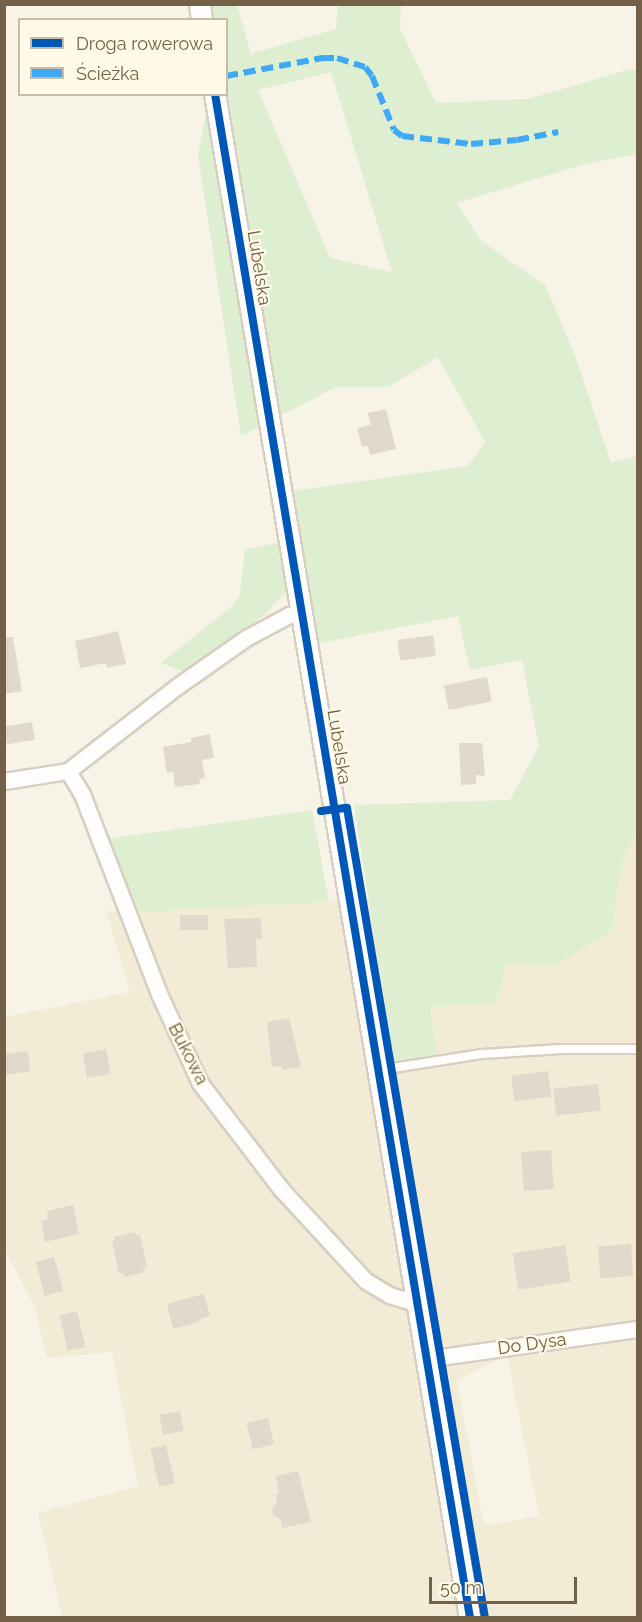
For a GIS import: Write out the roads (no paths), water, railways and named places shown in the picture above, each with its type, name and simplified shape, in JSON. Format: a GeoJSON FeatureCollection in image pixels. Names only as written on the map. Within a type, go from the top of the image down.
{"type":"FeatureCollection","features":[{"type":"Feature","properties":{"kind":"street","name":"Lubelska"},"geometry":{"type":"LineString","coordinates":[[215,96],[470,1617]]}},
{"type":"Feature","properties":{"kind":"street"},"geometry":{"type":"LineString","coordinates":[[4,781],[68,771],[179,685],[246,638],[289,615],[301,612]]}},
{"type":"Feature","properties":{"kind":"street","name":"Bukowa"},"geometry":{"type":"LineString","coordinates":[[68,771],[82,794],[160,996],[200,1083],[282,1189],[366,1281],[389,1295],[416,1303]]}},
{"type":"Feature","properties":{"kind":"street","name":"Do Dysa"},"geometry":{"type":"LineString","coordinates":[[426,1359],[638,1329]]}},
{"type":"Feature","properties":{"kind":"lane"},"geometry":{"type":"LineString","coordinates":[[377,1071],[482,1054],[561,1049],[638,1049]]}}]}
